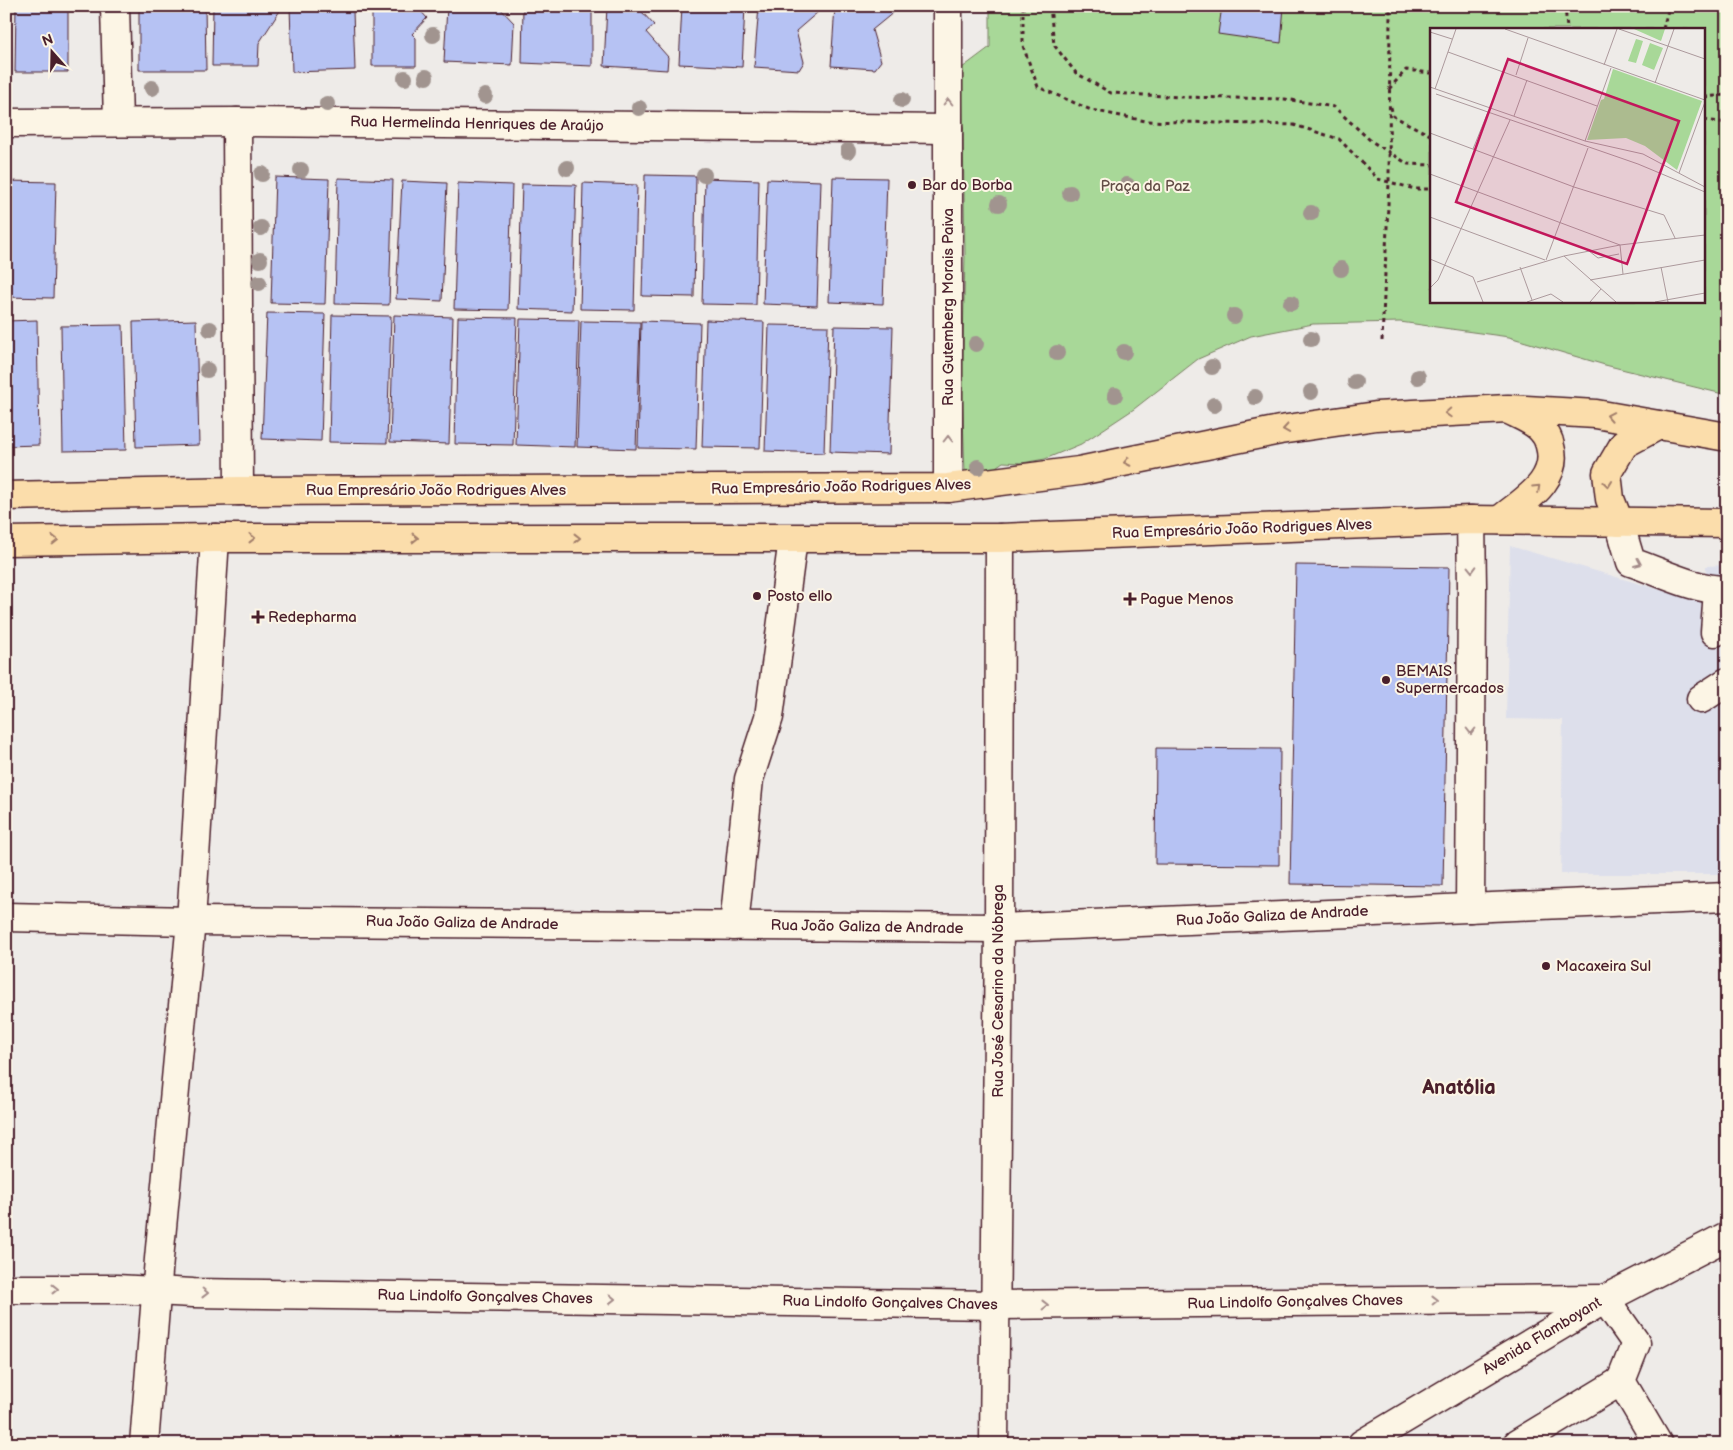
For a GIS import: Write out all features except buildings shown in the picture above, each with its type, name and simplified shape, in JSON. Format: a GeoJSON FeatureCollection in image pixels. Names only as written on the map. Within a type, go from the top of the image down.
{"type":"FeatureCollection","features":[{"type":"Feature","properties":{"kind":"main road","name":"Rua Empresário João Rodrigues Alves"},"geometry":{"type":"LineString","coordinates":[[6,496],[239,491],[948,488],[1079,471],[1280,430],[1376,416],[1508,410],[1577,412],[1727,437]]}},
{"type":"Feature","properties":{"kind":"main road"},"geometry":{"type":"LineString","coordinates":[[1500,520],[1546,479],[1551,468],[1553,454],[1548,439],[1541,428],[1508,410]]}},
{"type":"Feature","properties":{"kind":"main road"},"geometry":{"type":"LineString","coordinates":[[1619,522],[1610,499],[1607,473],[1624,444],[1658,425]]}},
{"type":"Feature","properties":{"kind":"main road","name":"Rua Empresário João Rodrigues Alves"},"geometry":{"type":"LineString","coordinates":[[6,541],[215,538],[1000,538],[1471,520],[1727,523]]}},
{"type":"Feature","properties":{"kind":"street"},"geometry":{"type":"LineString","coordinates":[[115,6],[118,122]]}},
{"type":"Feature","properties":{"kind":"street","name":"Rua Gutemberg Morais Paiva"},"geometry":{"type":"LineString","coordinates":[[948,6],[948,488]]}},
{"type":"Feature","properties":{"kind":"street"},"geometry":{"type":"LineString","coordinates":[[237,122],[239,491]]}},
{"type":"Feature","properties":{"kind":"street","name":"Rua Hermelinda Henriques de Araújo"},"geometry":{"type":"LineString","coordinates":[[6,123],[237,122],[948,129]]}},
{"type":"Feature","properties":{"kind":"street"},"geometry":{"type":"LineString","coordinates":[[1470,908],[1471,520]]}},
{"type":"Feature","properties":{"kind":"street"},"geometry":{"type":"LineString","coordinates":[[1619,522],[1631,562],[1694,584],[1722,590],[1714,632]]}},
{"type":"Feature","properties":{"kind":"street"},"geometry":{"type":"LineString","coordinates":[[144,1444],[156,1292],[191,921],[215,538]]}},
{"type":"Feature","properties":{"kind":"street","name":"Rua José Cesarino da Nóbrega"},"geometry":{"type":"LineString","coordinates":[[994,1444],[999,928],[1000,538]]}},
{"type":"Feature","properties":{"kind":"street"},"geometry":{"type":"LineString","coordinates":[[734,926],[749,779],[769,716],[793,539]]}},
{"type":"Feature","properties":{"kind":"street"},"geometry":{"type":"LineString","coordinates":[[1701,699],[1727,682]]}},
{"type":"Feature","properties":{"kind":"street","name":"Rua João Galiza de Andrade"},"geometry":{"type":"LineString","coordinates":[[6,917],[191,921],[999,928],[1727,897]]}},
{"type":"Feature","properties":{"kind":"street","name":"Avenida Flamboyant"},"geometry":{"type":"LineString","coordinates":[[1362,1444],[1605,1299],[1727,1236]]}},
{"type":"Feature","properties":{"kind":"street","name":"Rua Lindolfo Gonçalves Chaves"},"geometry":{"type":"LineString","coordinates":[[6,1288],[996,1305],[1605,1299]]}},
{"type":"Feature","properties":{"kind":"street"},"geometry":{"type":"LineString","coordinates":[[1517,1444],[1621,1381],[1636,1343],[1605,1299]]}},
{"type":"Feature","properties":{"kind":"street"},"geometry":{"type":"LineString","coordinates":[[1621,1381],[1658,1444]]}},
{"type":"Feature","properties":{"kind":"path"},"geometry":{"type":"LineString","coordinates":[[1023,6],[1023,46],[1038,87],[1091,110],[1146,121],[1294,125],[1339,139],[1378,179],[1415,189],[1430,189]]}},
{"type":"Feature","properties":{"kind":"path"},"geometry":{"type":"LineString","coordinates":[[1050,6],[1054,45],[1076,73],[1111,93],[1180,97],[1285,99],[1334,107],[1371,141],[1408,164],[1430,165]]}},
{"type":"Feature","properties":{"kind":"path"},"geometry":{"type":"LineString","coordinates":[[1390,6],[1390,89],[1388,91],[1394,116],[1430,135]]}},
{"type":"Feature","properties":{"kind":"path"},"geometry":{"type":"LineString","coordinates":[[1565,6],[1567,28]]}},
{"type":"Feature","properties":{"kind":"path"},"geometry":{"type":"LineString","coordinates":[[1663,28],[1669,6]]}},
{"type":"Feature","properties":{"kind":"path"},"geometry":{"type":"LineString","coordinates":[[1390,89],[1406,70],[1430,73]]}},
{"type":"Feature","properties":{"kind":"path"},"geometry":{"type":"LineString","coordinates":[[1706,97],[1727,95]]}},
{"type":"Feature","properties":{"kind":"path"},"geometry":{"type":"LineString","coordinates":[[1382,341],[1389,182],[1390,100]]}},
{"type":"Feature","properties":{"kind":"path"},"geometry":{"type":"LineString","coordinates":[[1706,120],[1727,123]]}},
{"type":"Feature","properties":{"kind":"shaded area"},"geometry":{"type":"Polygon","coordinates":[[[1510,546],[1705,603],[1706,566],[1727,565],[1727,874],[1561,874],[1563,720],[1506,719],[1510,546]]]}},
{"type":"Feature","properties":{"kind":"green space","name":"Praça da Paz"},"geometry":{"type":"Polygon","coordinates":[[[990,6],[1727,6],[1727,395],[1605,365],[1509,337],[1400,322],[1313,324],[1251,336],[1198,359],[1134,409],[1081,444],[1045,459],[1022,463],[1003,462],[984,475],[965,472],[962,387],[965,255],[962,68],[990,47],[990,6]]]}},
{"type":"Feature","properties":{"kind":"place","name":"Bar do Borba"},"geometry":{"type":"Point","coordinates":[912,185]}},
{"type":"Feature","properties":{"kind":"place","name":"Posto ello"},"geometry":{"type":"Point","coordinates":[757,596]}},
{"type":"Feature","properties":{"kind":"place","name":"Pague Menos"},"geometry":{"type":"Point","coordinates":[1130,599]}},
{"type":"Feature","properties":{"kind":"place","name":"Redepharma"},"geometry":{"type":"Point","coordinates":[258,617]}},
{"type":"Feature","properties":{"kind":"place","name":"BEMAIS Supermercados"},"geometry":{"type":"Point","coordinates":[1386,680]}},
{"type":"Feature","properties":{"kind":"place","name":"Macaxeira Sul"},"geometry":{"type":"Point","coordinates":[1546,966]}},
{"type":"Feature","properties":{"kind":"district","name":"Anatólia"},"geometry":{"type":"Point","coordinates":[1459,1088]}}]}
